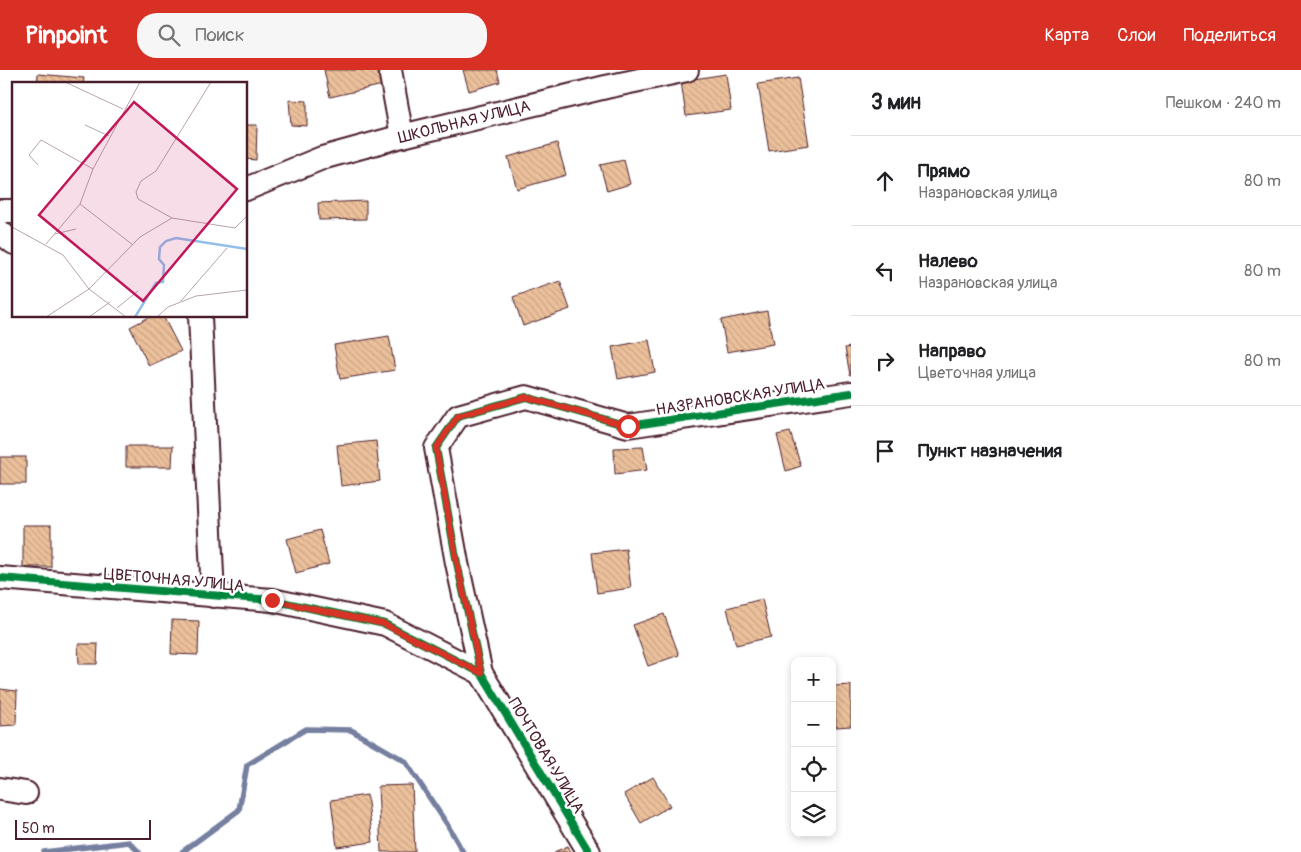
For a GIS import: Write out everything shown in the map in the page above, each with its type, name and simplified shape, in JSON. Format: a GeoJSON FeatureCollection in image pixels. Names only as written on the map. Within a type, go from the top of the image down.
{"type":"FeatureCollection","features":[{"type":"Feature","properties":{"kind":"street"},"geometry":{"type":"LineString","coordinates":[[390,70],[402,136]]}},
{"type":"Feature","properties":{"kind":"street","name":"ШКОЛЬНАЯ УЛИЦА"},"geometry":{"type":"LineString","coordinates":[[248,188],[322,158],[604,79],[687,70]]}},
{"type":"Feature","properties":{"kind":"street"},"geometry":{"type":"LineString","coordinates":[[0,232],[12,241]]}},
{"type":"Feature","properties":{"kind":"street"},"geometry":{"type":"LineString","coordinates":[[200,318],[213,596]]}},
{"type":"Feature","properties":{"kind":"street","name":"НАЗРАНОВСКАЯ УЛИЦА"},"geometry":{"type":"LineString","coordinates":[[481,673],[457,563],[436,448],[458,416],[526,397],[628,426],[851,393]]}},
{"type":"Feature","properties":{"kind":"street","name":"ЦВЕТОЧНАЯ УЛИЦА"},"geometry":{"type":"LineString","coordinates":[[0,578],[272,600],[384,624],[481,673]]}},
{"type":"Feature","properties":{"kind":"street","name":"ПОЧТОВАЯ УЛИЦА"},"geometry":{"type":"LineString","coordinates":[[481,673],[590,852]]}},
{"type":"Feature","properties":{"kind":"street"},"geometry":{"type":"LineString","coordinates":[[0,789],[26,792]]}},
{"type":"Feature","properties":{"kind":"building"},"geometry":{"type":"Polygon","coordinates":[[[324,70],[380,70],[383,85],[330,97],[324,70]]]}},
{"type":"Feature","properties":{"kind":"building"},"geometry":{"type":"Polygon","coordinates":[[[463,70],[497,70],[500,82],[469,91],[463,70]]]}},
{"type":"Feature","properties":{"kind":"building"},"geometry":{"type":"Polygon","coordinates":[[[38,74],[84,78],[83,82],[37,82],[38,74]]]}},
{"type":"Feature","properties":{"kind":"building"},"geometry":{"type":"Polygon","coordinates":[[[726,74],[731,110],[686,116],[681,81],[726,74]]]}},
{"type":"Feature","properties":{"kind":"building"},"geometry":{"type":"Polygon","coordinates":[[[798,78],[809,145],[769,151],[758,84],[798,78]]]}},
{"type":"Feature","properties":{"kind":"building"},"geometry":{"type":"Polygon","coordinates":[[[289,100],[307,101],[307,126],[291,125],[289,100]]]}},
{"type":"Feature","properties":{"kind":"building"},"geometry":{"type":"Polygon","coordinates":[[[248,125],[257,125],[256,160],[248,159],[248,125]]]}},
{"type":"Feature","properties":{"kind":"building"},"geometry":{"type":"Polygon","coordinates":[[[557,143],[566,175],[517,189],[508,157],[557,143]]]}},
{"type":"Feature","properties":{"kind":"building"},"geometry":{"type":"Polygon","coordinates":[[[624,160],[630,184],[607,191],[600,165],[624,160]]]}},
{"type":"Feature","properties":{"kind":"building"},"geometry":{"type":"Polygon","coordinates":[[[366,201],[366,219],[319,220],[318,203],[366,201]]]}},
{"type":"Feature","properties":{"kind":"building"},"geometry":{"type":"Polygon","coordinates":[[[560,281],[570,309],[523,326],[513,297],[560,281]]]}},
{"type":"Feature","properties":{"kind":"building"},"geometry":{"type":"Polygon","coordinates":[[[767,311],[773,344],[727,352],[721,320],[767,311]]]}},
{"type":"Feature","properties":{"kind":"building"},"geometry":{"type":"Polygon","coordinates":[[[147,318],[164,318],[181,351],[149,366],[130,327],[147,318]]]}},
{"type":"Feature","properties":{"kind":"building"},"geometry":{"type":"Polygon","coordinates":[[[389,336],[395,370],[340,379],[334,345],[389,336]]]}},
{"type":"Feature","properties":{"kind":"building"},"geometry":{"type":"Polygon","coordinates":[[[649,340],[655,372],[618,379],[612,347],[649,340]]]}},
{"type":"Feature","properties":{"kind":"building"},"geometry":{"type":"Polygon","coordinates":[[[851,347],[851,375],[850,375],[845,348],[851,347]]]}},
{"type":"Feature","properties":{"kind":"building"},"geometry":{"type":"Polygon","coordinates":[[[790,432],[801,466],[786,471],[777,435],[790,432]]]}},
{"type":"Feature","properties":{"kind":"building"},"geometry":{"type":"Polygon","coordinates":[[[376,441],[380,481],[341,486],[337,445],[376,441]]]}},
{"type":"Feature","properties":{"kind":"building"},"geometry":{"type":"Polygon","coordinates":[[[126,446],[173,446],[172,467],[126,467],[126,446]]]}},
{"type":"Feature","properties":{"kind":"building"},"geometry":{"type":"Polygon","coordinates":[[[643,447],[647,470],[615,474],[614,448],[643,447]]]}},
{"type":"Feature","properties":{"kind":"building"},"geometry":{"type":"Polygon","coordinates":[[[0,457],[26,457],[26,484],[0,484],[0,457]]]}},
{"type":"Feature","properties":{"kind":"building"},"geometry":{"type":"Polygon","coordinates":[[[23,525],[51,525],[51,567],[23,567],[23,525]]]}},
{"type":"Feature","properties":{"kind":"building"},"geometry":{"type":"Polygon","coordinates":[[[320,530],[329,564],[296,573],[287,539],[320,530]]]}},
{"type":"Feature","properties":{"kind":"building"},"geometry":{"type":"Polygon","coordinates":[[[626,549],[631,588],[597,593],[592,553],[626,549]]]}},
{"type":"Feature","properties":{"kind":"building"},"geometry":{"type":"Polygon","coordinates":[[[762,599],[771,637],[736,645],[727,608],[762,599]]]}},
{"type":"Feature","properties":{"kind":"building"},"geometry":{"type":"Polygon","coordinates":[[[664,614],[679,655],[648,666],[633,625],[664,614]]]}},
{"type":"Feature","properties":{"kind":"building"},"geometry":{"type":"Polygon","coordinates":[[[172,620],[199,621],[198,655],[171,654],[172,620]]]}},
{"type":"Feature","properties":{"kind":"building"},"geometry":{"type":"Polygon","coordinates":[[[78,644],[98,644],[97,664],[79,664],[78,644]]]}},
{"type":"Feature","properties":{"kind":"building"},"geometry":{"type":"Polygon","coordinates":[[[851,685],[851,726],[836,727],[836,686],[851,685]]]}},
{"type":"Feature","properties":{"kind":"building"},"geometry":{"type":"Polygon","coordinates":[[[0,689],[17,691],[16,725],[0,726],[0,689]]]}},
{"type":"Feature","properties":{"kind":"building"},"geometry":{"type":"Polygon","coordinates":[[[653,777],[670,806],[641,823],[624,794],[653,777]]]}},
{"type":"Feature","properties":{"kind":"building"},"geometry":{"type":"Polygon","coordinates":[[[412,785],[415,852],[381,852],[378,786],[412,785]]]}},
{"type":"Feature","properties":{"kind":"building"},"geometry":{"type":"Polygon","coordinates":[[[367,795],[373,842],[337,847],[331,800],[367,795]]]}},
{"type":"Feature","properties":{"kind":"building"},"geometry":{"type":"Polygon","coordinates":[[[568,846],[571,852],[554,852],[568,846]]]}},
{"type":"Feature","properties":{"kind":"waterway"},"geometry":{"type":"LineString","coordinates":[[182,852],[239,810],[247,765],[306,729],[351,730],[405,761],[447,824],[463,852]]}},
{"type":"Feature","properties":{"kind":"waterway"},"geometry":{"type":"LineString","coordinates":[[44,852],[129,842],[139,852]]}},
{"type":"Feature","properties":{"kind":"cycle path"},"geometry":{"type":"LineString","coordinates":[[589,852],[481,673],[457,563],[436,448],[458,416],[526,397],[628,426],[851,393]]}},
{"type":"Feature","properties":{"kind":"cycle path"},"geometry":{"type":"LineString","coordinates":[[0,578],[272,600],[385,624],[481,673]]}},
{"type":"Feature","properties":{"kind":"route"},"geometry":{"type":"LineString","coordinates":[[272,600],[384,624],[481,673],[457,563],[436,448],[458,416],[526,397],[628,426]]}}]}
